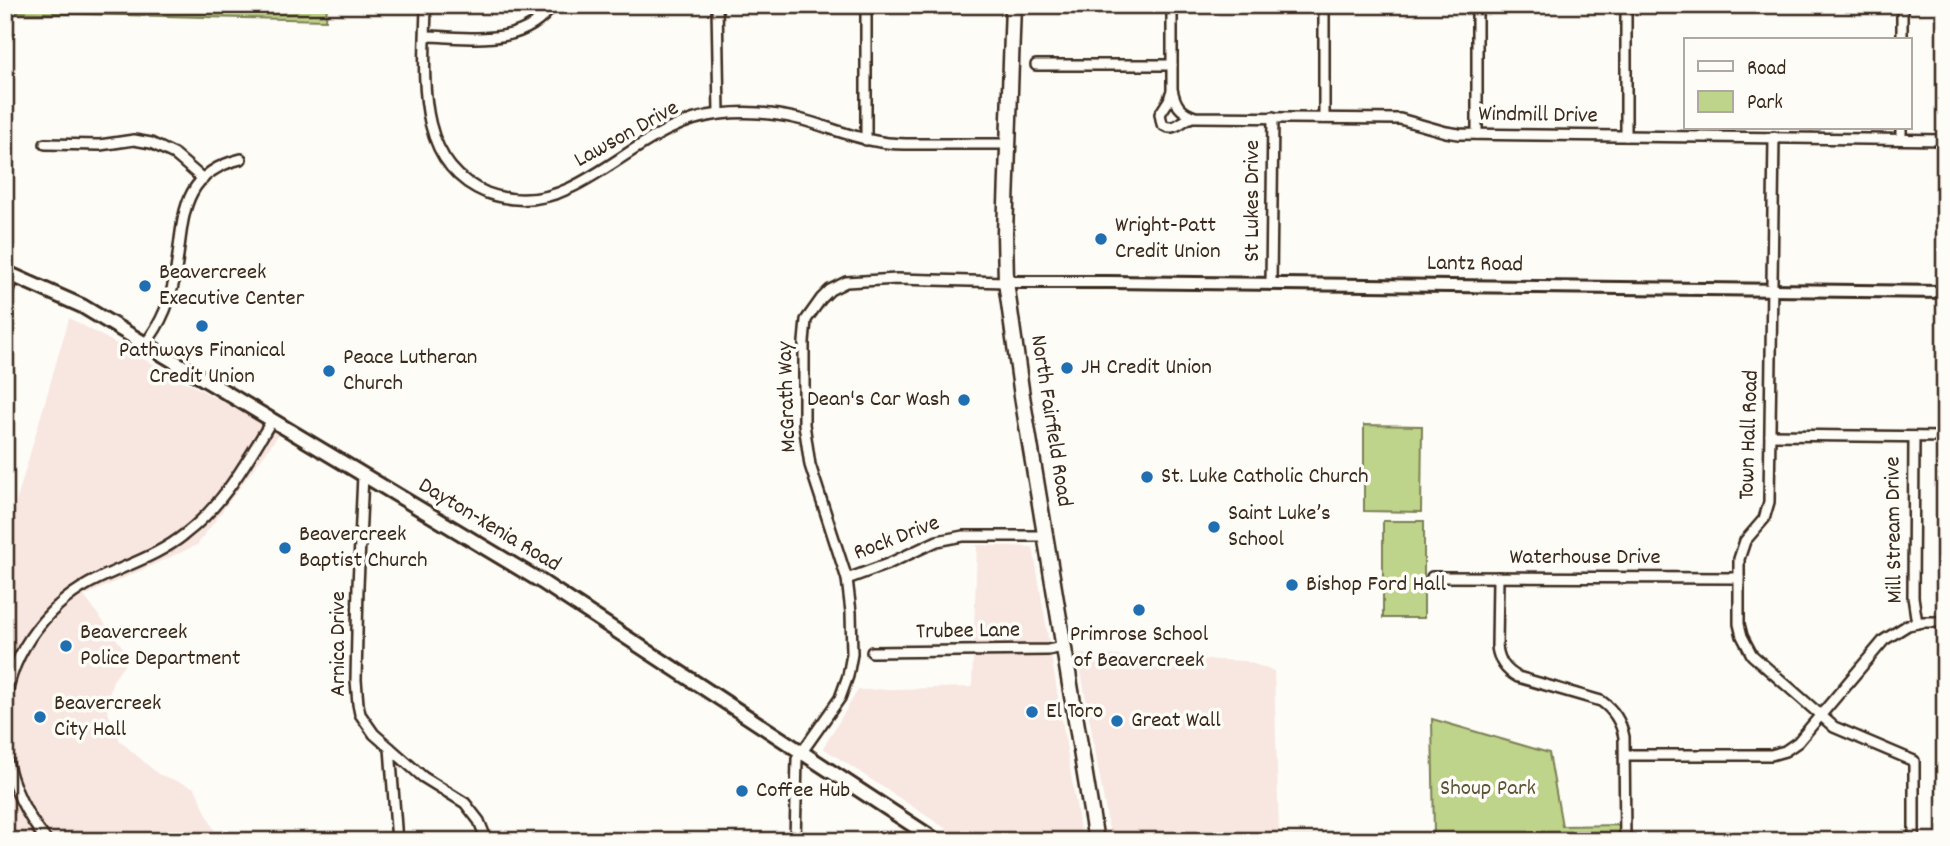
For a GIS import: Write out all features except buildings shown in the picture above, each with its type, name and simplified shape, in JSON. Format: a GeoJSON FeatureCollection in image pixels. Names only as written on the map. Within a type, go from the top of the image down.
{"type":"FeatureCollection","features":[{"type":"Feature","properties":{"kind":"main road","name":"North Fairfield Road"},"geometry":{"type":"LineString","coordinates":[[1013,5],[1006,282],[1025,415],[1096,841]]}},
{"type":"Feature","properties":{"kind":"main road","name":"Dayton-Xenia Road"},"geometry":{"type":"LineString","coordinates":[[9,274],[82,306],[542,582],[937,841]]}},
{"type":"Feature","properties":{"kind":"street","name":"Lawson Drive"},"geometry":{"type":"LineString","coordinates":[[426,5],[425,91],[434,138],[458,173],[477,188],[497,197],[530,199],[558,193],[588,179],[669,128],[695,118],[719,114],[747,113],[788,117],[866,140],[895,144],[1008,144]]}},
{"type":"Feature","properties":{"kind":"street"},"geometry":{"type":"LineString","coordinates":[[426,36],[511,35],[532,26],[544,17],[553,5]]}},
{"type":"Feature","properties":{"kind":"street"},"geometry":{"type":"LineString","coordinates":[[717,5],[719,114]]}},
{"type":"Feature","properties":{"kind":"street"},"geometry":{"type":"LineString","coordinates":[[866,5],[866,140]]}},
{"type":"Feature","properties":{"kind":"street"},"geometry":{"type":"LineString","coordinates":[[1172,5],[1174,100],[1180,109],[1195,117]]}},
{"type":"Feature","properties":{"kind":"street"},"geometry":{"type":"LineString","coordinates":[[1324,5],[1324,118]]}},
{"type":"Feature","properties":{"kind":"street"},"geometry":{"type":"LineString","coordinates":[[1477,5],[1477,134]]}},
{"type":"Feature","properties":{"kind":"street"},"geometry":{"type":"LineString","coordinates":[[1626,5],[1626,136]]}},
{"type":"Feature","properties":{"kind":"street"},"geometry":{"type":"LineString","coordinates":[[1902,5],[1902,38]]}},
{"type":"Feature","properties":{"kind":"street"},"geometry":{"type":"LineString","coordinates":[[1036,65],[1172,65]]}},
{"type":"Feature","properties":{"kind":"street","name":"Windmill Drive"},"geometry":{"type":"LineString","coordinates":[[1172,89],[1160,114],[1162,124],[1173,128],[1186,119],[1195,117],[1273,117],[1400,119],[1446,132],[1477,134],[1945,140]]}},
{"type":"Feature","properties":{"kind":"street","name":"St Lukes Drive"},"geometry":{"type":"LineString","coordinates":[[1271,284],[1273,117]]}},
{"type":"Feature","properties":{"kind":"street"},"geometry":{"type":"LineString","coordinates":[[1901,130],[1901,139]]}},
{"type":"Feature","properties":{"kind":"street","name":"Town Hall Road"},"geometry":{"type":"LineString","coordinates":[[1774,137],[1769,502],[1758,527],[1748,536],[1742,547],[1739,559],[1740,630],[1752,655],[1834,727],[1914,761],[1914,841]]}},
{"type":"Feature","properties":{"kind":"street"},"geometry":{"type":"LineString","coordinates":[[45,144],[151,142],[168,150],[202,179]]}},
{"type":"Feature","properties":{"kind":"street"},"geometry":{"type":"LineString","coordinates":[[145,344],[153,334],[168,302],[176,273],[184,210],[192,193],[202,179],[219,166],[241,159]]}},
{"type":"Feature","properties":{"kind":"street"},"geometry":{"type":"LineString","coordinates":[[5,301],[9,274]]}},
{"type":"Feature","properties":{"kind":"street","name":"McGrath Way"},"geometry":{"type":"LineString","coordinates":[[802,752],[840,698],[852,653],[847,579],[810,465],[804,424],[804,342],[807,320],[830,290],[846,282],[897,279],[1006,282]]}},
{"type":"Feature","properties":{"kind":"street","name":"Lantz Road"},"geometry":{"type":"LineString","coordinates":[[1006,282],[1945,292]]}},
{"type":"Feature","properties":{"kind":"street"},"geometry":{"type":"LineString","coordinates":[[5,705],[18,660],[47,616],[80,588],[162,550],[197,525],[226,494],[272,420]]}},
{"type":"Feature","properties":{"kind":"street"},"geometry":{"type":"LineString","coordinates":[[1770,435],[1945,437]]}},
{"type":"Feature","properties":{"kind":"street","name":"Mill Stream Drive"},"geometry":{"type":"LineString","coordinates":[[1914,437],[1913,597],[1917,623]]}},
{"type":"Feature","properties":{"kind":"street","name":"Arnica Drive"},"geometry":{"type":"LineString","coordinates":[[363,475],[356,680],[362,719],[374,734],[423,777],[465,803],[479,821],[487,841]]}},
{"type":"Feature","properties":{"kind":"street","name":"Rock Drive"},"geometry":{"type":"LineString","coordinates":[[847,579],[888,564],[937,541],[963,536],[1046,536]]}},
{"type":"Feature","properties":{"kind":"street","name":"Waterhouse Drive"},"geometry":{"type":"LineString","coordinates":[[1432,577],[1739,578]]}},
{"type":"Feature","properties":{"kind":"street"},"geometry":{"type":"LineString","coordinates":[[1498,577],[1497,647],[1504,666],[1518,677],[1593,698],[1612,709],[1619,720],[1625,755],[1625,841]]}},
{"type":"Feature","properties":{"kind":"street"},"geometry":{"type":"LineString","coordinates":[[1625,755],[1775,755],[1794,745],[1884,640],[1900,629],[1917,623],[1945,622]]}},
{"type":"Feature","properties":{"kind":"street","name":"Trubee Lane"},"geometry":{"type":"LineString","coordinates":[[872,652],[1048,650],[1063,647]]}},
{"type":"Feature","properties":{"kind":"street"},"geometry":{"type":"LineString","coordinates":[[390,748],[397,841]]}},
{"type":"Feature","properties":{"kind":"street"},"geometry":{"type":"LineString","coordinates":[[5,751],[9,771],[22,804],[47,841]]}},
{"type":"Feature","properties":{"kind":"street"},"geometry":{"type":"LineString","coordinates":[[794,841],[797,759],[802,752]]}},
{"type":"Feature","properties":{"kind":"shaded area"},"geometry":{"type":"Polygon","coordinates":[[[69,318],[280,433],[197,545],[84,596],[130,657],[112,682],[107,710],[120,741],[158,774],[195,788],[219,841],[5,841],[5,541],[69,318]]]}},
{"type":"Feature","properties":{"kind":"shaded area"},"geometry":{"type":"Polygon","coordinates":[[[977,545],[1033,547],[1082,841],[965,841],[823,748],[858,690],[972,687],[977,545]]]}},
{"type":"Feature","properties":{"kind":"shaded area"},"geometry":{"type":"Polygon","coordinates":[[[1078,654],[1245,661],[1274,671],[1279,835],[1434,835],[1445,841],[1111,841],[1078,654]]]}},
{"type":"Feature","properties":{"kind":"green space"},"geometry":{"type":"Polygon","coordinates":[[[5,5],[327,5],[326,20],[5,12],[5,5]]]}},
{"type":"Feature","properties":{"kind":"green space"},"geometry":{"type":"Polygon","coordinates":[[[1364,425],[1422,426],[1421,512],[1364,511],[1364,425]]]}},
{"type":"Feature","properties":{"kind":"green space"},"geometry":{"type":"Polygon","coordinates":[[[1383,521],[1424,521],[1424,618],[1383,618],[1383,521]]]}},
{"type":"Feature","properties":{"kind":"green space","name":"Shoup Park"},"geometry":{"type":"Polygon","coordinates":[[[1432,719],[1549,753],[1562,826],[1620,825],[1620,841],[1445,841],[1434,835],[1432,719]]]}},
{"type":"Feature","properties":{"kind":"place","name":"Wright-Patt Credit Union"},"geometry":{"type":"Point","coordinates":[1101,239]}},
{"type":"Feature","properties":{"kind":"place","name":"Beavercreek Executive Center"},"geometry":{"type":"Point","coordinates":[145,286]}},
{"type":"Feature","properties":{"kind":"place","name":"Pathways Finanical Credit Union"},"geometry":{"type":"Point","coordinates":[202,326]}},
{"type":"Feature","properties":{"kind":"place","name":"JH Credit Union"},"geometry":{"type":"Point","coordinates":[1067,368]}},
{"type":"Feature","properties":{"kind":"place","name":"Peace Lutheran Church"},"geometry":{"type":"Point","coordinates":[329,371]}},
{"type":"Feature","properties":{"kind":"place","name":"Dean's Car Wash"},"geometry":{"type":"Point","coordinates":[964,400]}},
{"type":"Feature","properties":{"kind":"place","name":"St. Luke Catholic Church"},"geometry":{"type":"Point","coordinates":[1147,477]}},
{"type":"Feature","properties":{"kind":"place","name":"Saint Luke’s School"},"geometry":{"type":"Point","coordinates":[1214,527]}},
{"type":"Feature","properties":{"kind":"place","name":"Beavercreek Baptist Church"},"geometry":{"type":"Point","coordinates":[285,548]}},
{"type":"Feature","properties":{"kind":"place","name":"Bishop Ford Hall"},"geometry":{"type":"Point","coordinates":[1292,585]}},
{"type":"Feature","properties":{"kind":"place","name":"Primrose School of Beavercreek"},"geometry":{"type":"Point","coordinates":[1139,610]}},
{"type":"Feature","properties":{"kind":"place","name":"Beavercreek Police Department"},"geometry":{"type":"Point","coordinates":[66,646]}},
{"type":"Feature","properties":{"kind":"place","name":"El Toro"},"geometry":{"type":"Point","coordinates":[1032,712]}},
{"type":"Feature","properties":{"kind":"place","name":"Beavercreek City Hall"},"geometry":{"type":"Point","coordinates":[40,717]}},
{"type":"Feature","properties":{"kind":"place","name":"Great Wall"},"geometry":{"type":"Point","coordinates":[1117,721]}},
{"type":"Feature","properties":{"kind":"place","name":"Coffee Hub"},"geometry":{"type":"Point","coordinates":[742,791]}}]}
